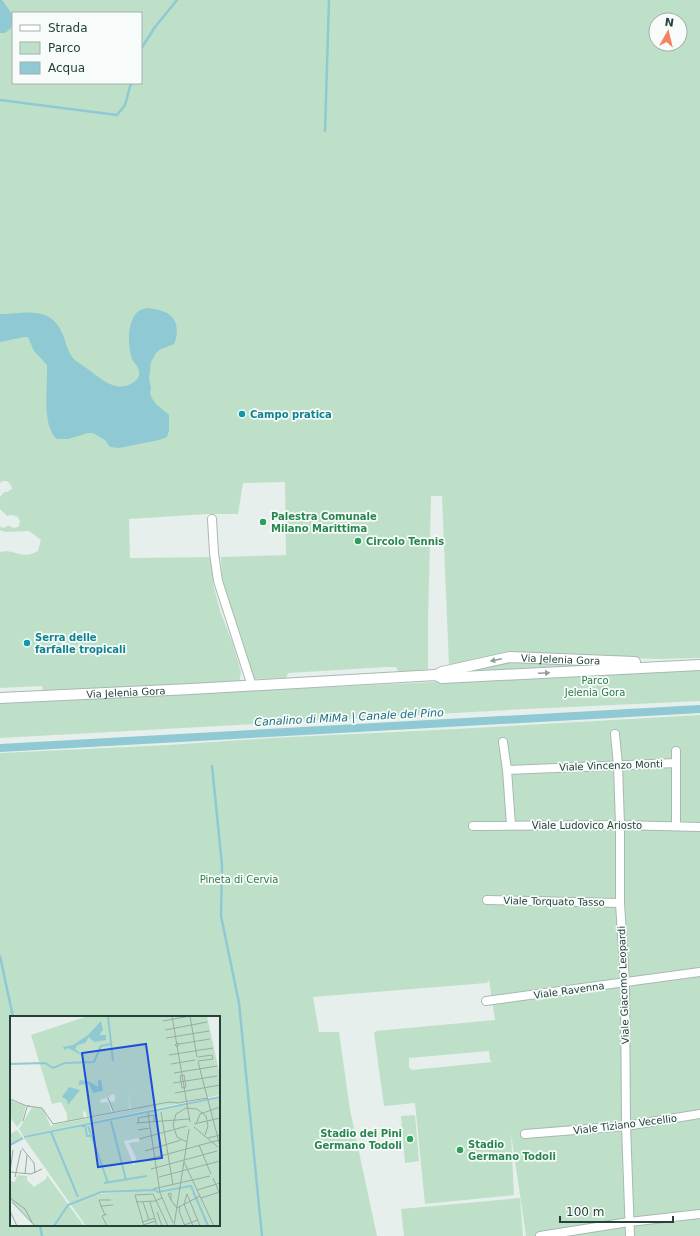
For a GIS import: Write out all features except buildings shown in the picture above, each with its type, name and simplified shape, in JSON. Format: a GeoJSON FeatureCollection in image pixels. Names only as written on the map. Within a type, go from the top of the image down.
{"type":"FeatureCollection","features":[{"type":"Feature","properties":{"kind":"street"},"geometry":{"type":"LineString","coordinates":[[212,519],[214,553],[218,581],[252,686]]}},
{"type":"Feature","properties":{"kind":"street","name":"Via Jelenia Gora"},"geometry":{"type":"LineString","coordinates":[[0,698],[252,686],[436,675],[442,672],[510,657],[653,663],[688,666]]}},
{"type":"Feature","properties":{"kind":"street","name":"Via Jelenia Gora"},"geometry":{"type":"LineString","coordinates":[[436,675],[442,678],[700,665]]}},
{"type":"Feature","properties":{"kind":"street","name":"Viale Giacomo Leopardi"},"geometry":{"type":"LineString","coordinates":[[615,734],[618,765],[620,825],[620,903],[625,982],[626,1126],[630,1236]]}},
{"type":"Feature","properties":{"kind":"street"},"geometry":{"type":"LineString","coordinates":[[503,742],[511,825]]}},
{"type":"Feature","properties":{"kind":"street"},"geometry":{"type":"LineString","coordinates":[[676,752],[676,763]]}},
{"type":"Feature","properties":{"kind":"street","name":"Viale Vincenzo Monti"},"geometry":{"type":"LineString","coordinates":[[506,770],[676,763],[676,826]]}},
{"type":"Feature","properties":{"kind":"street","name":"Viale Ludovico Ariosto"},"geometry":{"type":"LineString","coordinates":[[473,826],[620,825],[700,828]]}},
{"type":"Feature","properties":{"kind":"street","name":"Viale Torquato Tasso"},"geometry":{"type":"LineString","coordinates":[[487,900],[620,903]]}},
{"type":"Feature","properties":{"kind":"street","name":"Viale Ravenna"},"geometry":{"type":"LineString","coordinates":[[486,1001],[700,972]]}},
{"type":"Feature","properties":{"kind":"street","name":"Viale Tiziano Vecellio"},"geometry":{"type":"LineString","coordinates":[[525,1134],[626,1126],[700,1114]]}},
{"type":"Feature","properties":{"kind":"street"},"geometry":{"type":"LineString","coordinates":[[540,1236],[629,1222],[700,1214]]}},
{"type":"Feature","properties":{"kind":"green space"},"geometry":{"type":"Polygon","coordinates":[[[0,0],[700,0],[700,658],[658,659],[508,654],[449,666],[442,496],[431,496],[428,669],[422,671],[398,671],[396,667],[387,667],[288,673],[286,678],[255,679],[253,678],[240,632],[230,606],[222,576],[221,557],[286,555],[285,482],[243,483],[238,514],[208,514],[129,519],[130,558],[213,557],[213,583],[220,611],[233,644],[241,672],[238,682],[43,691],[42,686],[0,688],[0,552],[5,551],[22,555],[32,554],[38,551],[41,540],[29,531],[5,532],[0,530],[0,526],[2,528],[8,525],[16,528],[19,526],[20,521],[18,517],[12,515],[7,516],[0,509],[0,497],[4,492],[12,489],[11,485],[7,481],[0,483],[0,0]]]}},
{"type":"Feature","properties":{"kind":"green space"},"geometry":{"type":"Polygon","coordinates":[[[514,661],[641,665],[444,674],[514,661]]]}},
{"type":"Feature","properties":{"kind":"green space","name":"Parco Jelenia Gora"},"geometry":{"type":"Polygon","coordinates":[[[700,669],[700,701],[0,738],[0,703],[700,669]]]}},
{"type":"Feature","properties":{"kind":"green space","name":"Pineta di Cervia"},"geometry":{"type":"Polygon","coordinates":[[[700,715],[700,1236],[526,1236],[511,1134],[514,1195],[425,1204],[415,1103],[384,1106],[374,1033],[376,1031],[495,1020],[489,980],[487,983],[313,997],[319,1032],[339,1032],[350,1110],[377,1236],[0,1236],[0,753],[169,745],[271,738],[700,715]],[[489,1051],[409,1058],[409,1067],[412,1070],[492,1062],[490,1060],[489,1051]]]}},
{"type":"Feature","properties":{"kind":"green space","name":"Stadio dei Pini Germano Todoli"},"geometry":{"type":"Polygon","coordinates":[[[415,1115],[419,1161],[405,1163],[401,1116],[415,1115]]]}},
{"type":"Feature","properties":{"kind":"green space"},"geometry":{"type":"Polygon","coordinates":[[[520,1198],[523,1236],[404,1236],[401,1209],[520,1198]]]}},
{"type":"Feature","properties":{"kind":"water"},"geometry":{"type":"Polygon","coordinates":[[[0,0],[2,0],[11,13],[12,25],[5,33],[0,33],[0,0]]]}},
{"type":"Feature","properties":{"kind":"water"},"geometry":{"type":"Polygon","coordinates":[[[148,308],[160,310],[171,316],[177,331],[174,344],[161,349],[156,353],[151,362],[149,379],[151,388],[150,394],[153,400],[169,415],[169,430],[167,437],[119,448],[110,447],[105,440],[93,433],[68,439],[57,439],[52,433],[47,415],[47,365],[34,351],[28,337],[0,342],[0,314],[29,312],[46,315],[59,327],[70,353],[76,361],[107,383],[123,386],[134,382],[139,376],[138,368],[132,359],[129,342],[129,330],[136,313],[148,308]]]}},
{"type":"Feature","properties":{"kind":"waterway"},"geometry":{"type":"LineString","coordinates":[[142,47],[155,27],[177,0]]}},
{"type":"Feature","properties":{"kind":"waterway"},"geometry":{"type":"LineString","coordinates":[[325,131],[329,0]]}},
{"type":"Feature","properties":{"kind":"waterway"},"geometry":{"type":"LineString","coordinates":[[0,100],[117,115],[125,105],[131,84]]}},
{"type":"Feature","properties":{"kind":"waterway","name":"Canalino di MiMa | Canale del Pino"},"geometry":{"type":"LineString","coordinates":[[0,748],[700,709]]}},
{"type":"Feature","properties":{"kind":"waterway"},"geometry":{"type":"LineString","coordinates":[[212,766],[222,865],[221,916],[239,1003],[262,1236]]}},
{"type":"Feature","properties":{"kind":"waterway"},"geometry":{"type":"LineString","coordinates":[[0,956],[13,1016]]}},
{"type":"Feature","properties":{"kind":"waterway"},"geometry":{"type":"LineString","coordinates":[[40,1226],[42,1236]]}},
{"type":"Feature","properties":{"kind":"place","name":"Campo pratica"},"geometry":{"type":"Point","coordinates":[242,414]}},
{"type":"Feature","properties":{"kind":"place","name":"Palestra Comunale Milano Marittima"},"geometry":{"type":"Point","coordinates":[263,522]}},
{"type":"Feature","properties":{"kind":"place","name":"Circolo Tennis"},"geometry":{"type":"Point","coordinates":[358,541]}},
{"type":"Feature","properties":{"kind":"place","name":"Serra delle farfalle tropicali"},"geometry":{"type":"Point","coordinates":[27,643]}},
{"type":"Feature","properties":{"kind":"place","name":"Stadio dei Pini Germano Todoli"},"geometry":{"type":"Point","coordinates":[410,1139]}},
{"type":"Feature","properties":{"kind":"place","name":"Stadio Germano Todoli"},"geometry":{"type":"Point","coordinates":[460,1150]}}]}
